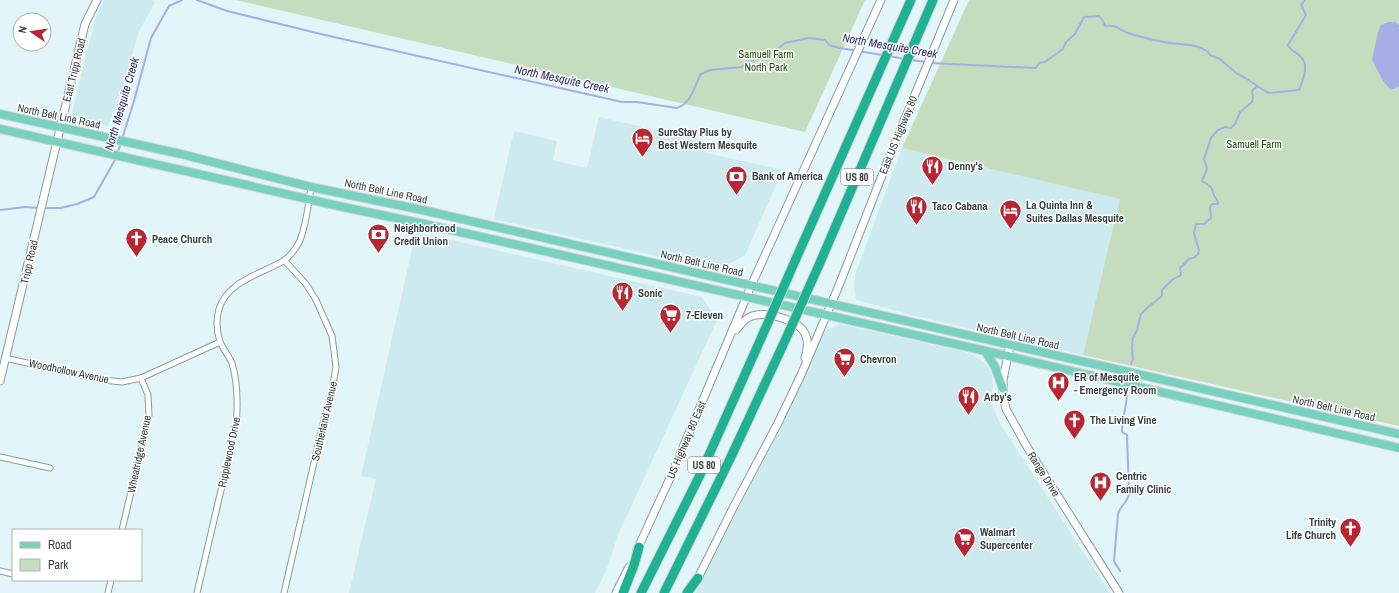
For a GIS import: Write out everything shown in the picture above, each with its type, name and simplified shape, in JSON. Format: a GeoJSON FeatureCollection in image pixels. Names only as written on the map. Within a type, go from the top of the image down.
{"type":"FeatureCollection","features":[{"type":"Feature","properties":{"kind":"highway","name":"US 80"},"geometry":{"type":"LineString","coordinates":[[640,593],[700,475],[911,0]]}},
{"type":"Feature","properties":{"kind":"highway","name":"US 80"},"geometry":{"type":"LineString","coordinates":[[664,593],[720,480],[783,345],[933,0]]}},
{"type":"Feature","properties":{"kind":"highway"},"geometry":{"type":"LineString","coordinates":[[623,593],[634,565],[638,547]]}},
{"type":"Feature","properties":{"kind":"highway"},"geometry":{"type":"LineString","coordinates":[[687,593],[698,578]]}},
{"type":"Feature","properties":{"kind":"main road","name":"East Tripp Road"},"geometry":{"type":"LineString","coordinates":[[57,142],[85,24],[97,0]]}},
{"type":"Feature","properties":{"kind":"main road"},"geometry":{"type":"LineString","coordinates":[[751,286],[881,0]]}},
{"type":"Feature","properties":{"kind":"main road","name":"East US Highway 80"},"geometry":{"type":"LineString","coordinates":[[827,316],[912,100],[954,0]]}},
{"type":"Feature","properties":{"kind":"main road","name":"North Belt Line Road"},"geometry":{"type":"LineString","coordinates":[[0,114],[181,154],[311,187],[427,211],[1010,346],[1399,434]]}},
{"type":"Feature","properties":{"kind":"main road","name":"North Belt Line Road"},"geometry":{"type":"LineString","coordinates":[[0,129],[1008,356],[1399,448]]}},
{"type":"Feature","properties":{"kind":"main road","name":"Tripp Road"},"geometry":{"type":"LineString","coordinates":[[0,381],[57,142]]}},
{"type":"Feature","properties":{"kind":"main road"},"geometry":{"type":"LineString","coordinates":[[427,211],[429,225]]}},
{"type":"Feature","properties":{"kind":"main road"},"geometry":{"type":"LineString","coordinates":[[429,225],[439,214]]}},
{"type":"Feature","properties":{"kind":"main road"},"geometry":{"type":"LineString","coordinates":[[522,247],[525,234]]}},
{"type":"Feature","properties":{"kind":"main road"},"geometry":{"type":"LineString","coordinates":[[531,249],[534,236]]}},
{"type":"Feature","properties":{"kind":"main road","name":"US Highway 80 East"},"geometry":{"type":"LineString","coordinates":[[616,593],[638,547],[751,286]]}},
{"type":"Feature","properties":{"kind":"main road"},"geometry":{"type":"LineString","coordinates":[[731,335],[748,318],[762,314],[781,318],[798,325],[805,333],[808,346],[801,375]]}},
{"type":"Feature","properties":{"kind":"main road"},"geometry":{"type":"LineString","coordinates":[[691,593],[734,506],[778,423],[827,316]]}},
{"type":"Feature","properties":{"kind":"main road"},"geometry":{"type":"LineString","coordinates":[[924,337],[927,326]]}},
{"type":"Feature","properties":{"kind":"main road","name":"Range Drive"},"geometry":{"type":"LineString","coordinates":[[1010,346],[1003,380],[1006,409],[1030,452],[1119,593]]}},
{"type":"Feature","properties":{"kind":"main road"},"geometry":{"type":"LineString","coordinates":[[985,351],[995,367],[1003,389]]}},
{"type":"Feature","properties":{"kind":"main road"},"geometry":{"type":"LineString","coordinates":[[1232,409],[1234,397]]}},
{"type":"Feature","properties":{"kind":"street","name":"Ripplewood Drive"},"geometry":{"type":"LineString","coordinates":[[197,593],[236,426],[238,404],[236,384],[231,362],[220,342],[217,323],[219,308],[224,298],[239,283],[284,260],[298,245],[311,187]]}},
{"type":"Feature","properties":{"kind":"street","name":"Southerland Avenue"},"geometry":{"type":"LineString","coordinates":[[284,260],[306,284],[316,300],[332,336],[336,367],[332,390],[284,593]]}},
{"type":"Feature","properties":{"kind":"street","name":"Woodhollow Avenue"},"geometry":{"type":"LineString","coordinates":[[5,358],[103,380],[122,382],[141,378],[220,342]]}},
{"type":"Feature","properties":{"kind":"street","name":"Wheatridge Avenue"},"geometry":{"type":"LineString","coordinates":[[122,529],[149,415],[148,395],[141,378]]}},
{"type":"Feature","properties":{"kind":"street"},"geometry":{"type":"LineString","coordinates":[[0,457],[50,468]]}},
{"type":"Feature","properties":{"kind":"street"},"geometry":{"type":"LineString","coordinates":[[0,571],[12,574]]}},
{"type":"Feature","properties":{"kind":"street"},"geometry":{"type":"LineString","coordinates":[[108,593],[111,581]]}},
{"type":"Feature","properties":{"kind":"shaded area"},"geometry":{"type":"Polygon","coordinates":[[[104,0],[152,0],[155,3],[139,31],[122,89],[108,126],[71,117],[95,20],[104,0]]]}},
{"type":"Feature","properties":{"kind":"shaded area"},"geometry":{"type":"Polygon","coordinates":[[[599,117],[704,141],[702,152],[783,170],[745,255],[719,270],[494,219],[514,131],[557,141],[553,160],[587,168],[599,117]]]}},
{"type":"Feature","properties":{"kind":"shaded area"},"geometry":{"type":"Polygon","coordinates":[[[902,148],[1121,199],[1083,355],[919,317],[856,300],[854,284],[856,272],[902,148]]]}},
{"type":"Feature","properties":{"kind":"shaded area"},"geometry":{"type":"Polygon","coordinates":[[[416,232],[702,297],[717,320],[618,535],[606,571],[595,593],[349,593],[376,479],[361,476],[416,232]]]}},
{"type":"Feature","properties":{"kind":"shaded area"},"geometry":{"type":"Polygon","coordinates":[[[840,324],[964,352],[981,360],[988,367],[992,376],[993,386],[990,399],[1000,424],[1110,593],[695,593],[771,444],[824,331],[840,324]]]}},
{"type":"Feature","properties":{"kind":"green space","name":"Samuell Farm North Park"},"geometry":{"type":"Polygon","coordinates":[[[236,0],[865,0],[805,132],[236,0]]]}},
{"type":"Feature","properties":{"kind":"green space","name":"Samuell Farm"},"geometry":{"type":"Polygon","coordinates":[[[969,0],[1399,0],[1399,426],[1083,355],[1120,199],[902,148],[969,0]]]}},
{"type":"Feature","properties":{"kind":"water"},"geometry":{"type":"Polygon","coordinates":[[[1389,22],[1395,22],[1399,25],[1399,86],[1394,89],[1389,88],[1383,81],[1372,60],[1381,25],[1389,22]]]}},
{"type":"Feature","properties":{"kind":"waterway","name":"North Mesquite Creek"},"geometry":{"type":"LineString","coordinates":[[122,139],[151,38],[169,6],[182,0]]}},
{"type":"Feature","properties":{"kind":"waterway","name":"North Mesquite Creek"},"geometry":{"type":"LineString","coordinates":[[197,0],[227,11],[325,35],[622,102],[637,102],[677,108],[682,106],[692,94],[701,74],[710,70],[742,67],[745,64],[779,48],[785,43],[809,38],[825,40],[829,45],[840,48],[882,55]]}},
{"type":"Feature","properties":{"kind":"waterway","name":"North Mesquite Creek"},"geometry":{"type":"LineString","coordinates":[[930,63],[1036,68],[1039,63],[1045,62],[1063,49],[1066,42],[1075,34],[1084,17],[1099,16],[1105,26],[1116,27],[1124,32],[1169,43],[1202,48],[1210,55],[1220,59],[1236,73],[1270,93],[1299,90],[1305,73],[1305,64],[1300,56],[1288,45],[1306,15],[1301,5],[1305,0]]}},
{"type":"Feature","properties":{"kind":"waterway","name":"North Mesquite Creek"},"geometry":{"type":"LineString","coordinates":[[889,56],[904,59]]}},
{"type":"Feature","properties":{"kind":"waterway","name":"North Mesquite Creek"},"geometry":{"type":"LineString","coordinates":[[911,60],[926,62]]}},
{"type":"Feature","properties":{"kind":"waterway"},"geometry":{"type":"LineString","coordinates":[[1131,364],[1133,359],[1133,338],[1137,330],[1141,314],[1162,296],[1162,290],[1172,280],[1181,275],[1180,268],[1189,259],[1198,254],[1199,250],[1194,233],[1196,224],[1204,224],[1211,218],[1210,207],[1212,204],[1218,204],[1209,185],[1202,181],[1207,169],[1204,159],[1211,138],[1218,130],[1225,127],[1231,128],[1235,124],[1240,112],[1252,102],[1252,91],[1257,86]]}},
{"type":"Feature","properties":{"kind":"waterway","name":"North Mesquite Creek"},"geometry":{"type":"LineString","coordinates":[[117,154],[121,143]]}},
{"type":"Feature","properties":{"kind":"waterway","name":"North Mesquite Creek"},"geometry":{"type":"LineString","coordinates":[[43,208],[61,208],[77,204],[94,197],[116,158]]}},
{"type":"Feature","properties":{"kind":"waterway","name":"North Mesquite Creek"},"geometry":{"type":"LineString","coordinates":[[0,210],[25,207],[39,208]]}},
{"type":"Feature","properties":{"kind":"waterway"},"geometry":{"type":"LineString","coordinates":[[1120,571],[1114,561],[1118,514],[1129,494],[1127,435],[1122,432],[1127,392]]}},
{"type":"Feature","properties":{"kind":"place","name":"SureStay Plus by Best Western Mesquite"},"geometry":{"type":"Point","coordinates":[643,158]}},
{"type":"Feature","properties":{"kind":"place","name":"Denny's"},"geometry":{"type":"Point","coordinates":[932,186]}},
{"type":"Feature","properties":{"kind":"place","name":"Bank of America"},"geometry":{"type":"Point","coordinates":[736,196]}},
{"type":"Feature","properties":{"kind":"place","name":"Taco Cabana"},"geometry":{"type":"Point","coordinates":[917,226]}},
{"type":"Feature","properties":{"kind":"place","name":"La Quinta Inn & Suites Dallas Mesquite"},"geometry":{"type":"Point","coordinates":[1010,230]}},
{"type":"Feature","properties":{"kind":"place","name":"Neighborhood Credit Union"},"geometry":{"type":"Point","coordinates":[378,254]}},
{"type":"Feature","properties":{"kind":"place","name":"Peace Church"},"geometry":{"type":"Point","coordinates":[137,258]}},
{"type":"Feature","properties":{"kind":"place","name":"Sonic"},"geometry":{"type":"Point","coordinates":[623,312]}},
{"type":"Feature","properties":{"kind":"place","name":"7-Eleven"},"geometry":{"type":"Point","coordinates":[671,334]}},
{"type":"Feature","properties":{"kind":"place","name":"Chevron"},"geometry":{"type":"Point","coordinates":[844,378]}},
{"type":"Feature","properties":{"kind":"place","name":"ER of Mesquite - Emergency Room"},"geometry":{"type":"Point","coordinates":[1059,402]}},
{"type":"Feature","properties":{"kind":"place","name":"Arby's"},"geometry":{"type":"Point","coordinates":[968,416]}},
{"type":"Feature","properties":{"kind":"place","name":"The Living Vine"},"geometry":{"type":"Point","coordinates":[1074,440]}},
{"type":"Feature","properties":{"kind":"place","name":"Centric Family Clinic"},"geometry":{"type":"Point","coordinates":[1100,502]}},
{"type":"Feature","properties":{"kind":"place","name":"Trinity Life Church"},"geometry":{"type":"Point","coordinates":[1351,548]}},
{"type":"Feature","properties":{"kind":"place","name":"Walmart Supercenter"},"geometry":{"type":"Point","coordinates":[965,558]}}]}
